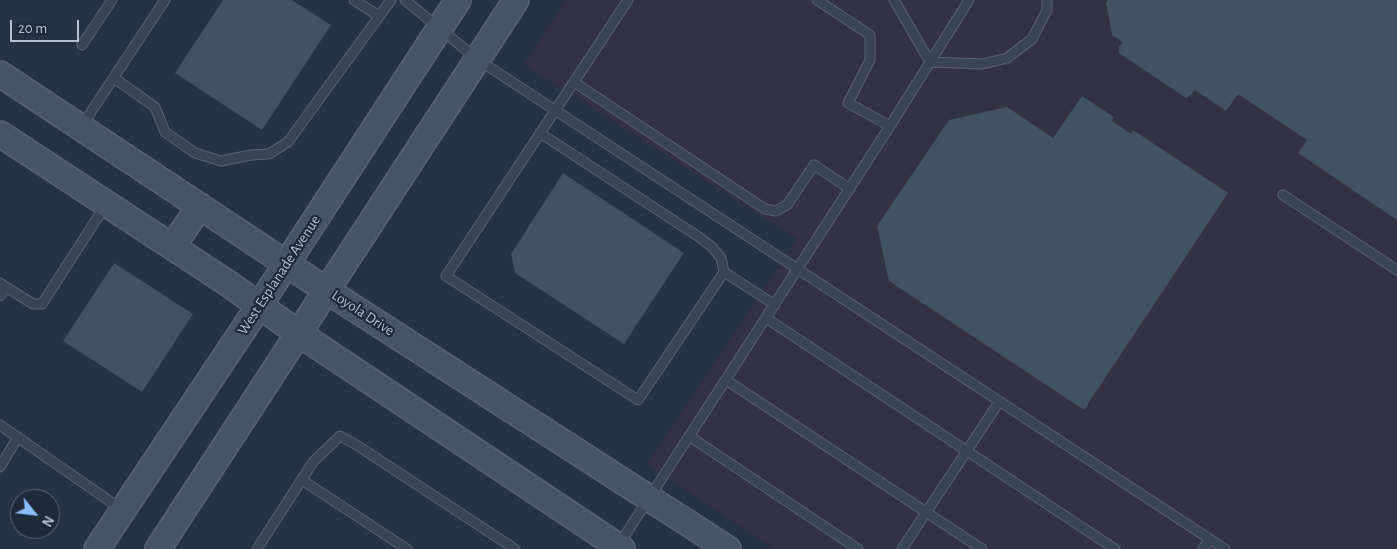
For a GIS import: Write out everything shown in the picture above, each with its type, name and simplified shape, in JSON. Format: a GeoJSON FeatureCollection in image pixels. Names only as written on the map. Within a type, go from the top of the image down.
{"type":"FeatureCollection","features":[{"type":"Feature","properties":{"kind":"main road","name":"West Esplanade Avenue"},"geometry":{"type":"LineString","coordinates":[[97,549],[287,264],[458,0]]}},
{"type":"Feature","properties":{"kind":"main road"},"geometry":{"type":"LineString","coordinates":[[158,549],[516,0]]}},
{"type":"Feature","properties":{"kind":"main road","name":"Loyola Drive"},"geometry":{"type":"LineString","coordinates":[[0,74],[326,290],[728,549]]}},
{"type":"Feature","properties":{"kind":"main road"},"geometry":{"type":"LineString","coordinates":[[0,134],[226,282],[298,333],[620,548]]}},
{"type":"Feature","properties":{"kind":"main road"},"geometry":{"type":"LineString","coordinates":[[172,248],[200,206]]}},
{"type":"Feature","properties":{"kind":"lane"},"geometry":{"type":"LineString","coordinates":[[82,45],[112,0]]}},
{"type":"Feature","properties":{"kind":"lane"},"geometry":{"type":"LineString","coordinates":[[80,127],[165,0]]}},
{"type":"Feature","properties":{"kind":"lane"},"geometry":{"type":"LineString","coordinates":[[354,0],[379,16]]}},
{"type":"Feature","properties":{"kind":"lane"},"geometry":{"type":"LineString","coordinates":[[114,78],[155,107],[165,132],[195,153],[221,161],[251,155],[270,154],[288,142],[391,0]]}},
{"type":"Feature","properties":{"kind":"lane"},"geometry":{"type":"LineString","coordinates":[[405,0],[477,59],[1225,549]]}},
{"type":"Feature","properties":{"kind":"lane"},"geometry":{"type":"LineString","coordinates":[[628,0],[446,276],[638,400],[724,272]]}},
{"type":"Feature","properties":{"kind":"lane"},"geometry":{"type":"LineString","coordinates":[[817,0],[870,35],[870,60],[848,103],[890,126]]}},
{"type":"Feature","properties":{"kind":"lane"},"geometry":{"type":"LineString","coordinates":[[894,0],[930,62]]}},
{"type":"Feature","properties":{"kind":"lane"},"geometry":{"type":"LineString","coordinates":[[620,548],[689,436],[850,189],[969,0]]}},
{"type":"Feature","properties":{"kind":"lane"},"geometry":{"type":"LineString","coordinates":[[930,62],[983,64],[1007,58],[1032,38],[1047,10],[1047,0]]}},
{"type":"Feature","properties":{"kind":"lane"},"geometry":{"type":"LineString","coordinates":[[574,82],[765,209],[776,211],[787,205],[814,165],[850,189]]}},
{"type":"Feature","properties":{"kind":"lane"},"geometry":{"type":"LineString","coordinates":[[540,133],[699,237],[712,247],[721,258],[724,272],[774,305]]}},
{"type":"Feature","properties":{"kind":"lane"},"geometry":{"type":"LineString","coordinates":[[1283,195],[1397,270]]}},
{"type":"Feature","properties":{"kind":"lane"},"geometry":{"type":"LineString","coordinates":[[0,296],[3,285],[33,304],[42,304],[106,205]]}},
{"type":"Feature","properties":{"kind":"lane"},"geometry":{"type":"LineString","coordinates":[[766,318],[1115,549]]}},
{"type":"Feature","properties":{"kind":"lane"},"geometry":{"type":"LineString","coordinates":[[726,380],[982,549]]}},
{"type":"Feature","properties":{"kind":"lane"},"geometry":{"type":"LineString","coordinates":[[902,549],[999,402]]}},
{"type":"Feature","properties":{"kind":"lane"},"geometry":{"type":"LineString","coordinates":[[0,425],[123,510]]}},
{"type":"Feature","properties":{"kind":"lane"},"geometry":{"type":"LineString","coordinates":[[257,549],[313,462],[340,436],[515,549]]}},
{"type":"Feature","properties":{"kind":"lane"},"geometry":{"type":"LineString","coordinates":[[689,436],[858,549]]}},
{"type":"Feature","properties":{"kind":"lane"},"geometry":{"type":"LineString","coordinates":[[0,467],[18,438]]}},
{"type":"Feature","properties":{"kind":"lane"},"geometry":{"type":"LineString","coordinates":[[302,480],[407,549]]}},
{"type":"Feature","properties":{"kind":"lane"},"geometry":{"type":"LineString","coordinates":[[1203,549],[1209,539]]}},
{"type":"Feature","properties":{"kind":"shaded area"},"geometry":{"type":"Polygon","coordinates":[[[566,0],[1397,0],[1397,549],[773,549],[647,464],[797,239],[524,64],[566,0]]]}},
{"type":"Feature","properties":{"kind":"building"},"geometry":{"type":"Polygon","coordinates":[[[223,0],[292,0],[331,25],[262,130],[175,73],[223,0]]]}},
{"type":"Feature","properties":{"kind":"building"},"geometry":{"type":"Polygon","coordinates":[[[1108,0],[1397,0],[1397,220],[1298,153],[1307,140],[1238,94],[1226,111],[1195,90],[1186,98],[1119,53],[1119,47],[1123,42],[1112,35],[1106,2],[1108,0]]]}},
{"type":"Feature","properties":{"kind":"building"},"geometry":{"type":"Polygon","coordinates":[[[1082,96],[1114,117],[1112,121],[1131,134],[1133,130],[1228,193],[1084,410],[889,281],[877,226],[949,120],[1007,107],[1053,138],[1082,96]]]}},
{"type":"Feature","properties":{"kind":"building"},"geometry":{"type":"Polygon","coordinates":[[[563,173],[684,253],[624,344],[515,273],[511,254],[563,173]]]}},
{"type":"Feature","properties":{"kind":"building"},"geometry":{"type":"Polygon","coordinates":[[[114,263],[193,314],[142,392],[63,341],[114,263]]]}}]}
